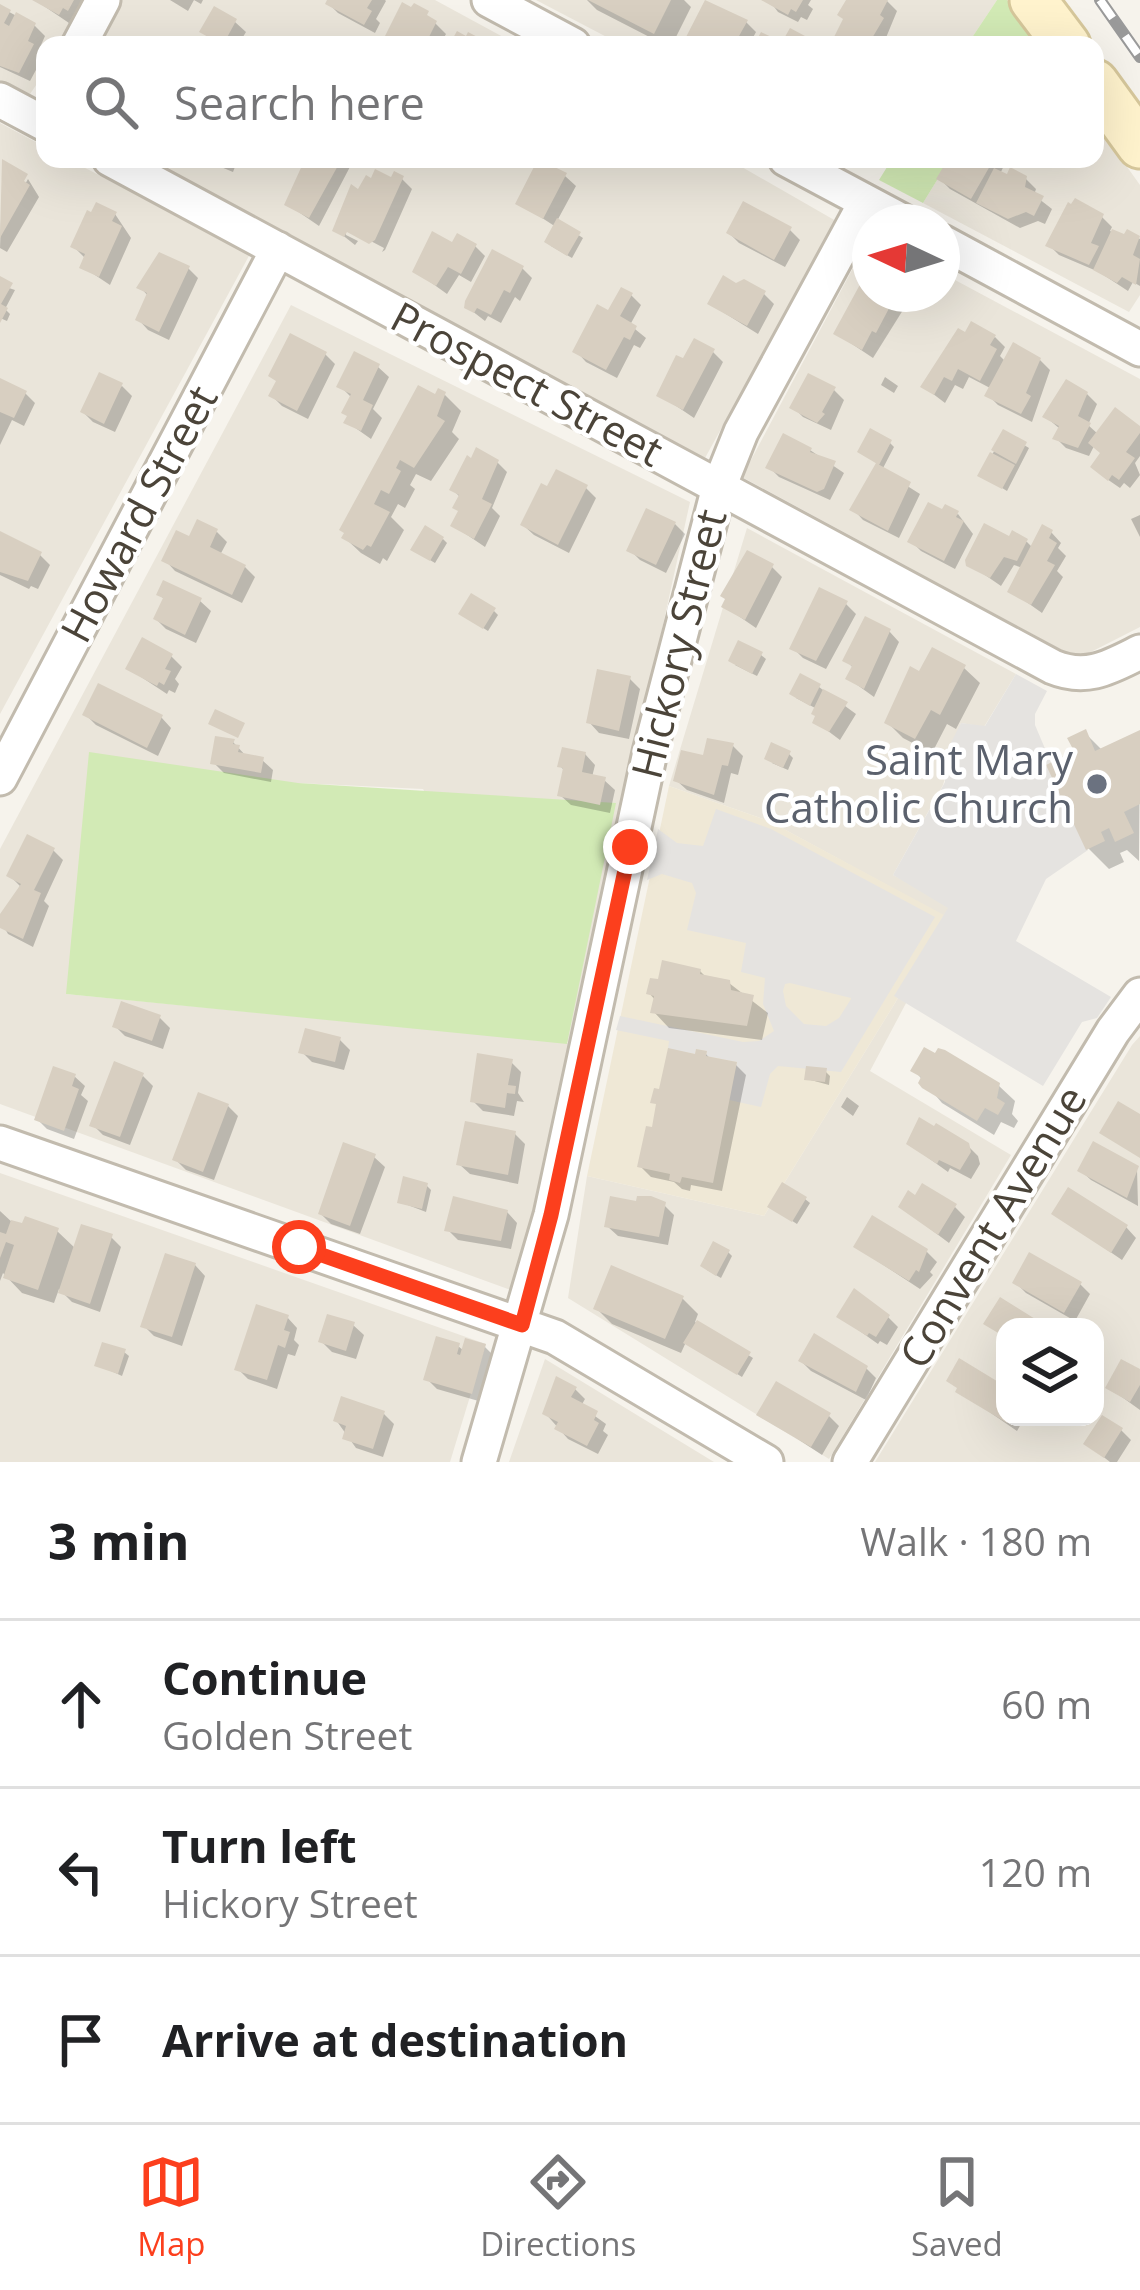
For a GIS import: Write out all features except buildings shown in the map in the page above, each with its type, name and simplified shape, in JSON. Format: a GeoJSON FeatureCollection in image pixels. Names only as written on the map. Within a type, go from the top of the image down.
{"type":"FeatureCollection","features":[{"type":"Feature","properties":{"kind":"main road"},"geometry":{"type":"LineString","coordinates":[[1034,0],[1060,36]]}},
{"type":"Feature","properties":{"kind":"main road"},"geometry":{"type":"LineString","coordinates":[[1104,95],[1140,145]]}},
{"type":"Feature","properties":{"kind":"street"},"geometry":{"type":"LineString","coordinates":[[84,36],[103,0]]}},
{"type":"Feature","properties":{"kind":"street"},"geometry":{"type":"LineString","coordinates":[[489,0],[557,36]]}},
{"type":"Feature","properties":{"kind":"street"},"geometry":{"type":"LineString","coordinates":[[0,100],[36,115]]}},
{"type":"Feature","properties":{"kind":"street","name":"Prospect Street"},"geometry":{"type":"LineString","coordinates":[[127,168],[1063,671],[1100,672],[1140,652]]}},
{"type":"Feature","properties":{"kind":"street"},"geometry":{"type":"LineString","coordinates":[[803,168],[870,204]]}},
{"type":"Feature","properties":{"kind":"street","name":"Hickory Street"},"geometry":{"type":"LineString","coordinates":[[479,1462],[551,1215],[646,769],[719,487],[741,432],[866,202]]}},
{"type":"Feature","properties":{"kind":"street","name":"Howard Street"},"geometry":{"type":"LineString","coordinates":[[0,778],[278,250]]}},
{"type":"Feature","properties":{"kind":"street"},"geometry":{"type":"LineString","coordinates":[[960,252],[1140,349]]}},
{"type":"Feature","properties":{"kind":"street","name":"Convent Avenue"},"geometry":{"type":"LineString","coordinates":[[850,1462],[1113,1031],[1140,995]]}},
{"type":"Feature","properties":{"kind":"street"},"geometry":{"type":"LineString","coordinates":[[0,1143],[522,1325],[574,1347],[766,1462]]}},
{"type":"Feature","properties":{"kind":"shaded area"},"geometry":{"type":"Polygon","coordinates":[[[0,0],[84,0],[65,36],[36,36],[36,85],[30,94],[0,84],[0,0]]]}},
{"type":"Feature","properties":{"kind":"shaded area"},"geometry":{"type":"Polygon","coordinates":[[[121,0],[435,0],[501,36],[102,36],[121,0]]]}},
{"type":"Feature","properties":{"kind":"shaded area"},"geometry":{"type":"Polygon","coordinates":[[[536,0],[997,0],[973,36],[605,36],[536,0]]]}},
{"type":"Feature","properties":{"kind":"shaded area"},"geometry":{"type":"Polygon","coordinates":[[[0,123],[36,142],[36,168],[85,168],[250,254],[0,714],[0,123]]]}},
{"type":"Feature","properties":{"kind":"shaded area"},"geometry":{"type":"Polygon","coordinates":[[[1104,135],[1140,185],[1140,295],[1129,312],[960,223],[960,204],[925,204],[944,168],[1104,168],[1104,135]]]}},
{"type":"Feature","properties":{"kind":"shaded area"},"geometry":{"type":"Polygon","coordinates":[[[161,168],[744,168],[836,221],[705,458],[161,168]]]}},
{"type":"Feature","properties":{"kind":"shaded area"},"geometry":{"type":"Polygon","coordinates":[[[852,270],[852,312],[960,312],[960,283],[1140,379],[1140,627],[1085,655],[1071,655],[742,477],[852,270]]]}},
{"type":"Feature","properties":{"kind":"shaded area"},"geometry":{"type":"Polygon","coordinates":[[[291,305],[690,502],[516,1292],[0,1104],[0,849],[291,305]],[[298,783],[66,994],[568,1043],[423,789],[298,783]]]}},
{"type":"Feature","properties":{"kind":"shaded area"},"geometry":{"type":"Polygon","coordinates":[[[747,528],[1016,674],[984,727],[961,723],[943,785],[893,875],[957,907],[870,1071],[1011,1155],[829,1459],[568,1298],[587,1176],[764,1216],[944,916],[769,821],[669,786],[747,528]]]}},
{"type":"Feature","properties":{"kind":"shaded area"},"geometry":{"type":"Polygon","coordinates":[[[1016,674],[1047,691],[1035,714],[1035,725],[1088,850],[1046,879],[1016,941],[1111,997],[1097,1018],[1082,1022],[1043,1086],[894,996],[948,908],[893,875],[945,782],[938,768],[961,723],[985,726],[1016,674]]]}},
{"type":"Feature","properties":{"kind":"shaded area"},"geometry":{"type":"Polygon","coordinates":[[[669,786],[769,821],[944,915],[764,1216],[587,1176],[669,786]]]}},
{"type":"Feature","properties":{"kind":"shaded area"},"geometry":{"type":"Polygon","coordinates":[[[716,809],[771,829],[935,917],[841,1072],[778,1066],[770,1074],[761,1107],[729,1100],[737,1062],[706,1056],[707,1051],[696,1049],[695,1054],[668,1049],[669,1041],[616,1030],[620,1016],[743,1042],[759,1041],[774,1031],[763,1004],[765,978],[741,972],[746,943],[687,930],[696,893],[692,883],[662,874],[647,880],[658,829],[677,843],[703,846],[716,809]],[[790,983],[783,991],[786,1006],[804,1024],[826,1026],[839,1018],[851,998],[790,983]]]}},
{"type":"Feature","properties":{"kind":"shaded area"},"geometry":{"type":"Polygon","coordinates":[[[1140,1036],[1140,1462],[875,1462],[1132,1045],[1140,1036]]]}},
{"type":"Feature","properties":{"kind":"shaded area"},"geometry":{"type":"Polygon","coordinates":[[[0,1173],[486,1344],[450,1462],[0,1462],[0,1173]]]}},
{"type":"Feature","properties":{"kind":"shaded area"},"geometry":{"type":"Polygon","coordinates":[[[545,1359],[714,1462],[509,1462],[545,1359]]]}},
{"type":"Feature","properties":{"kind":"green space"},"geometry":{"type":"Polygon","coordinates":[[[997,0],[1007,0],[1031,32],[1028,36],[973,36],[997,0]]]}},
{"type":"Feature","properties":{"kind":"green space"},"geometry":{"type":"Polygon","coordinates":[[[886,168],[944,168],[923,203],[879,180],[886,168]]]}},
{"type":"Feature","properties":{"kind":"green space"},"geometry":{"type":"Polygon","coordinates":[[[89,752],[298,783],[616,803],[567,1044],[66,994],[89,752]]]}},
{"type":"Feature","properties":{"kind":"railway"},"geometry":{"type":"LineString","coordinates":[[1100,0],[1140,57]]}},
{"type":"Feature","properties":{"kind":"place","name":"Saint Mary Catholic Church"},"geometry":{"type":"Point","coordinates":[1097,784]}},
{"type":"Feature","properties":{"kind":"route"},"geometry":{"type":"LineString","coordinates":[[299,1247],[522,1325],[551,1215],[630,847]]}}]}
